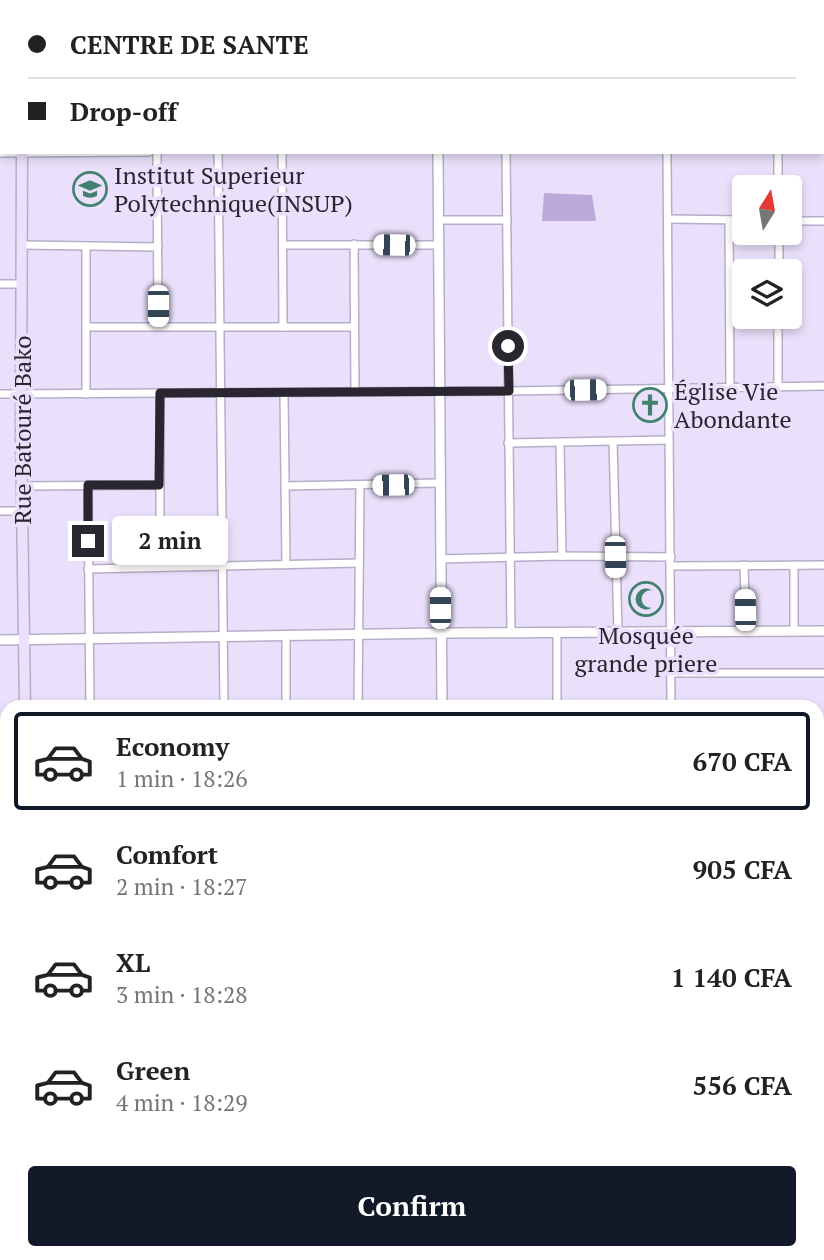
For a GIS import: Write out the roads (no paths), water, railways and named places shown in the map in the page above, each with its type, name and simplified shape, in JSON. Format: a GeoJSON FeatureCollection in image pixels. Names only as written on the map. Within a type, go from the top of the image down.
{"type":"FeatureCollection","features":[{"type":"Feature","properties":{"kind":"main road","name":"Rue Batouré Bako"},"geometry":{"type":"LineString","coordinates":[[22,154],[21,394],[25,700]]}},
{"type":"Feature","properties":{"kind":"street"},"geometry":{"type":"LineString","coordinates":[[157,154],[158,326]]}},
{"type":"Feature","properties":{"kind":"street"},"geometry":{"type":"LineString","coordinates":[[218,154],[224,700]]}},
{"type":"Feature","properties":{"kind":"street"},"geometry":{"type":"LineString","coordinates":[[282,154],[283,327]]}},
{"type":"Feature","properties":{"kind":"street"},"geometry":{"type":"LineString","coordinates":[[439,154],[442,700]]}},
{"type":"Feature","properties":{"kind":"street"},"geometry":{"type":"LineString","coordinates":[[506,154],[511,633]]}},
{"type":"Feature","properties":{"kind":"street"},"geometry":{"type":"LineString","coordinates":[[667,154],[671,700]]}},
{"type":"Feature","properties":{"kind":"street"},"geometry":{"type":"LineString","coordinates":[[778,154],[778,175]]}},
{"type":"Feature","properties":{"kind":"street"},"geometry":{"type":"LineString","coordinates":[[668,219],[729,220],[730,387]]}},
{"type":"Feature","properties":{"kind":"street"},"geometry":{"type":"LineString","coordinates":[[439,220],[507,220]]}},
{"type":"Feature","properties":{"kind":"street"},"geometry":{"type":"LineString","coordinates":[[802,221],[824,221]]}},
{"type":"Feature","properties":{"kind":"street"},"geometry":{"type":"LineString","coordinates":[[354,244],[355,392]]}},
{"type":"Feature","properties":{"kind":"street"},"geometry":{"type":"LineString","coordinates":[[23,245],[159,247]]}},
{"type":"Feature","properties":{"kind":"street"},"geometry":{"type":"LineString","coordinates":[[283,245],[438,245]]}},
{"type":"Feature","properties":{"kind":"street"},"geometry":{"type":"LineString","coordinates":[[86,246],[86,394]]}},
{"type":"Feature","properties":{"kind":"street"},"geometry":{"type":"LineString","coordinates":[[0,284],[23,284]]}},
{"type":"Feature","properties":{"kind":"street"},"geometry":{"type":"LineString","coordinates":[[86,327],[353,327]]}},
{"type":"Feature","properties":{"kind":"street"},"geometry":{"type":"LineString","coordinates":[[778,329],[778,387]]}},
{"type":"Feature","properties":{"kind":"street"},"geometry":{"type":"LineString","coordinates":[[0,394],[440,392],[824,386]]}},
{"type":"Feature","properties":{"kind":"street"},"geometry":{"type":"LineString","coordinates":[[160,393],[160,567]]}},
{"type":"Feature","properties":{"kind":"street"},"geometry":{"type":"LineString","coordinates":[[284,393],[286,565]]}},
{"type":"Feature","properties":{"kind":"street"},"geometry":{"type":"LineString","coordinates":[[508,443],[669,440]]}},
{"type":"Feature","properties":{"kind":"street"},"geometry":{"type":"LineString","coordinates":[[613,441],[618,632]]}},
{"type":"Feature","properties":{"kind":"street"},"geometry":{"type":"LineString","coordinates":[[560,442],[562,556]]}},
{"type":"Feature","properties":{"kind":"street"},"geometry":{"type":"LineString","coordinates":[[285,486],[439,483]]}},
{"type":"Feature","properties":{"kind":"street"},"geometry":{"type":"LineString","coordinates":[[88,485],[90,700]]}},
{"type":"Feature","properties":{"kind":"street"},"geometry":{"type":"LineString","coordinates":[[22,486],[159,485]]}},
{"type":"Feature","properties":{"kind":"street"},"geometry":{"type":"LineString","coordinates":[[358,700],[360,485]]}},
{"type":"Feature","properties":{"kind":"street"},"geometry":{"type":"LineString","coordinates":[[0,511],[22,511]]}},
{"type":"Feature","properties":{"kind":"street"},"geometry":{"type":"LineString","coordinates":[[440,559],[671,557]]}},
{"type":"Feature","properties":{"kind":"street"},"geometry":{"type":"LineString","coordinates":[[88,569],[359,563]]}},
{"type":"Feature","properties":{"kind":"street"},"geometry":{"type":"LineString","coordinates":[[744,565],[746,632]]}},
{"type":"Feature","properties":{"kind":"street"},"geometry":{"type":"LineString","coordinates":[[794,565],[794,631]]}},
{"type":"Feature","properties":{"kind":"street"},"geometry":{"type":"LineString","coordinates":[[671,566],[824,565]]}},
{"type":"Feature","properties":{"kind":"street"},"geometry":{"type":"LineString","coordinates":[[0,640],[440,633],[824,631]]}},
{"type":"Feature","properties":{"kind":"street"},"geometry":{"type":"LineString","coordinates":[[557,632],[557,700]]}},
{"type":"Feature","properties":{"kind":"street"},"geometry":{"type":"LineString","coordinates":[[286,635],[286,700]]}},
{"type":"Feature","properties":{"kind":"street"},"geometry":{"type":"LineString","coordinates":[[671,673],[824,673]]}},
{"type":"Feature","properties":{"kind":"place","name":"Institut Superieur Polytechnique(INSUP)"},"geometry":{"type":"Point","coordinates":[90,189]}},
{"type":"Feature","properties":{"kind":"place","name":"Église Vie Abondante"},"geometry":{"type":"Point","coordinates":[650,405]}},
{"type":"Feature","properties":{"kind":"place","name":"Mosquée grande priere"},"geometry":{"type":"Point","coordinates":[646,599]}}]}
